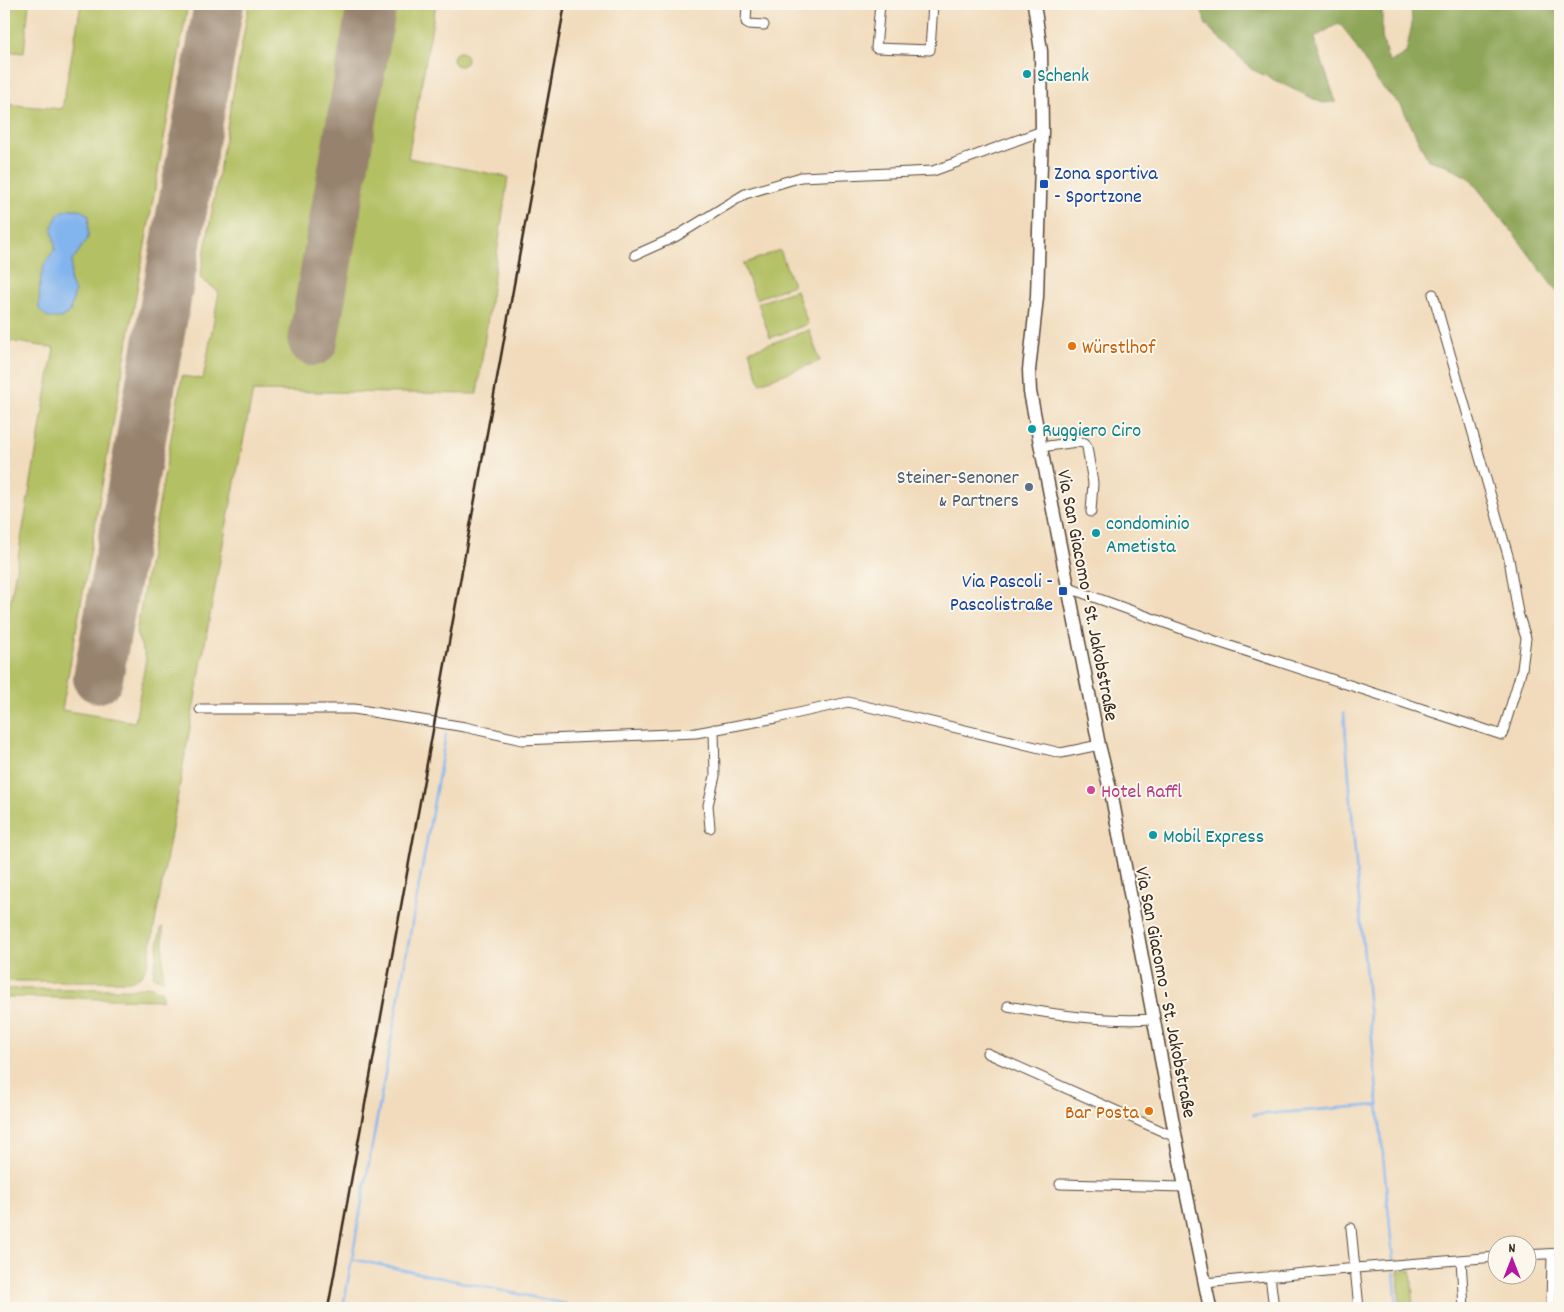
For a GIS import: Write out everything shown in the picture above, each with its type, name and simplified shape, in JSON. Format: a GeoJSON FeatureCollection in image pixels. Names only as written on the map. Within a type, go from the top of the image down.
{"type":"FeatureCollection","features":[{"type":"Feature","properties":{"kind":"street"},"geometry":{"type":"LineString","coordinates":[[747,4],[746,22],[764,25]]}},
{"type":"Feature","properties":{"kind":"street"},"geometry":{"type":"LineString","coordinates":[[880,4],[876,48],[930,50],[934,4]]}},
{"type":"Feature","properties":{"kind":"street","name":"Via San Giacomo - St. Jakobstraße"},"geometry":{"type":"LineString","coordinates":[[1034,4],[1041,51],[1042,131],[1037,297],[1028,370],[1030,392],[1099,745],[1112,797],[1185,1187],[1210,1308]]}},
{"type":"Feature","properties":{"kind":"street"},"geometry":{"type":"LineString","coordinates":[[635,255],[675,236],[744,194],[787,180],[801,177],[933,171],[1042,131]]}},
{"type":"Feature","properties":{"kind":"street"},"geometry":{"type":"LineString","coordinates":[[1069,588],[1215,641],[1502,735],[1522,668],[1526,638],[1518,613],[1509,559],[1433,294]]}},
{"type":"Feature","properties":{"kind":"street","name":"Via San Giacomo - St. Jakobstraße"},"geometry":{"type":"LineString","coordinates":[[1041,447],[1077,442],[1085,443],[1093,483],[1092,512]]}},
{"type":"Feature","properties":{"kind":"street"},"geometry":{"type":"LineString","coordinates":[[200,709],[354,709],[465,727],[522,740],[696,733],[848,702],[1061,753],[1099,745]]}},
{"type":"Feature","properties":{"kind":"street"},"geometry":{"type":"LineString","coordinates":[[710,828],[708,805],[716,776],[714,729]]}},
{"type":"Feature","properties":{"kind":"street"},"geometry":{"type":"LineString","coordinates":[[1008,1006],[1060,1016],[1154,1019]]}},
{"type":"Feature","properties":{"kind":"street"},"geometry":{"type":"LineString","coordinates":[[987,1053],[1176,1136]]}},
{"type":"Feature","properties":{"kind":"street"},"geometry":{"type":"LineString","coordinates":[[1060,1184],[1185,1187]]}},
{"type":"Feature","properties":{"kind":"street"},"geometry":{"type":"LineString","coordinates":[[1351,1228],[1359,1308]]}},
{"type":"Feature","properties":{"kind":"street"},"geometry":{"type":"LineString","coordinates":[[1536,1255],[1556,1254],[1551,1308]]}},
{"type":"Feature","properties":{"kind":"street"},"geometry":{"type":"LineString","coordinates":[[1205,1283],[1486,1258]]}},
{"type":"Feature","properties":{"kind":"street"},"geometry":{"type":"LineString","coordinates":[[1461,1260],[1464,1308]]}},
{"type":"Feature","properties":{"kind":"street"},"geometry":{"type":"LineString","coordinates":[[1270,1276],[1274,1308]]}},
{"type":"Feature","properties":{"kind":"green space"},"geometry":{"type":"Polygon","coordinates":[[[4,4],[29,4],[24,53],[4,51],[4,4]]]}},
{"type":"Feature","properties":{"kind":"green space"},"geometry":{"type":"Polygon","coordinates":[[[81,4],[188,4],[62,710],[135,722],[146,658],[136,633],[182,376],[203,379],[219,292],[200,278],[249,4],[436,4],[408,158],[508,177],[477,394],[253,391],[221,554],[148,962],[142,975],[131,981],[4,981],[4,633],[54,348],[4,340],[4,104],[62,109],[81,4]]]}},
{"type":"Feature","properties":{"kind":"green space"},"geometry":{"type":"Polygon","coordinates":[[[1200,4],[1382,4],[1382,37],[1389,63],[1406,53],[1412,24],[1411,4],[1560,4],[1560,296],[1470,179],[1446,165],[1428,160],[1402,107],[1379,84],[1339,23],[1314,38],[1336,102],[1322,103],[1251,69],[1206,25],[1200,4]]]}},
{"type":"Feature","properties":{"kind":"green space"},"geometry":{"type":"Polygon","coordinates":[[[457,52],[463,52],[467,59],[463,66],[457,66],[453,62],[453,56],[457,52]]]}},
{"type":"Feature","properties":{"kind":"green space"},"geometry":{"type":"Polygon","coordinates":[[[780,250],[793,285],[756,299],[743,264],[780,250]]]}},
{"type":"Feature","properties":{"kind":"green space"},"geometry":{"type":"Polygon","coordinates":[[[796,290],[808,324],[770,338],[758,303],[796,290]]]}},
{"type":"Feature","properties":{"kind":"green space"},"geometry":{"type":"Polygon","coordinates":[[[809,330],[820,361],[760,383],[749,351],[809,330]]]}},
{"type":"Feature","properties":{"kind":"green space"},"geometry":{"type":"Polygon","coordinates":[[[163,927],[163,980],[153,976],[161,928],[163,927]]]}},
{"type":"Feature","properties":{"kind":"green space"},"geometry":{"type":"Polygon","coordinates":[[[146,986],[162,992],[162,1000],[4,997],[4,989],[135,989],[146,986]]]}},
{"type":"Feature","properties":{"kind":"green space"},"geometry":{"type":"Polygon","coordinates":[[[1411,1270],[1414,1308],[1400,1308],[1398,1271],[1411,1270]]]}},
{"type":"Feature","properties":{"kind":"water"},"geometry":{"type":"Polygon","coordinates":[[[69,209],[78,209],[89,215],[88,238],[72,261],[70,282],[75,292],[70,312],[61,318],[48,318],[39,309],[41,277],[46,262],[55,250],[52,232],[53,225],[59,213],[69,209]]]}},
{"type":"Feature","properties":{"kind":"waterway"},"geometry":{"type":"LineString","coordinates":[[1344,713],[1360,914],[1393,1259]]}},
{"type":"Feature","properties":{"kind":"waterway"},"geometry":{"type":"LineString","coordinates":[[343,1308],[446,734]]}},
{"type":"Feature","properties":{"kind":"waterway"},"geometry":{"type":"LineString","coordinates":[[1253,1115],[1379,1105]]}},
{"type":"Feature","properties":{"kind":"waterway"},"geometry":{"type":"LineString","coordinates":[[352,1259],[566,1304],[565,1308]]}},
{"type":"Feature","properties":{"kind":"waterway"},"geometry":{"type":"LineString","coordinates":[[1394,1271],[1397,1308]]}},
{"type":"Feature","properties":{"kind":"runway"},"geometry":{"type":"LineString","coordinates":[[98,678],[219,4]]}},
{"type":"Feature","properties":{"kind":"runway"},"geometry":{"type":"LineString","coordinates":[[313,341],[372,4]]}},
{"type":"Feature","properties":{"kind":"railway"},"geometry":{"type":"LineString","coordinates":[[328,1308],[565,4]]}},
{"type":"Feature","properties":{"kind":"place","name":"Schenk"},"geometry":{"type":"Point","coordinates":[1027,74]}},
{"type":"Feature","properties":{"kind":"place","name":"Zona sportiva - Sportzone"},"geometry":{"type":"Point","coordinates":[1044,184]}},
{"type":"Feature","properties":{"kind":"place","name":"Würstlhof"},"geometry":{"type":"Point","coordinates":[1072,346]}},
{"type":"Feature","properties":{"kind":"place","name":"Ruggiero Ciro"},"geometry":{"type":"Point","coordinates":[1032,429]}},
{"type":"Feature","properties":{"kind":"place","name":"Steiner-Senoner & Partners"},"geometry":{"type":"Point","coordinates":[1029,487]}},
{"type":"Feature","properties":{"kind":"place","name":"condominio Ametista"},"geometry":{"type":"Point","coordinates":[1096,533]}},
{"type":"Feature","properties":{"kind":"place","name":"Via Pascoli - Pascolistraße"},"geometry":{"type":"Point","coordinates":[1063,591]}},
{"type":"Feature","properties":{"kind":"place","name":"Hotel Raffl"},"geometry":{"type":"Point","coordinates":[1091,790]}},
{"type":"Feature","properties":{"kind":"place","name":"Mobil Express"},"geometry":{"type":"Point","coordinates":[1153,835]}},
{"type":"Feature","properties":{"kind":"place","name":"Bar Posta"},"geometry":{"type":"Point","coordinates":[1149,1111]}}]}
